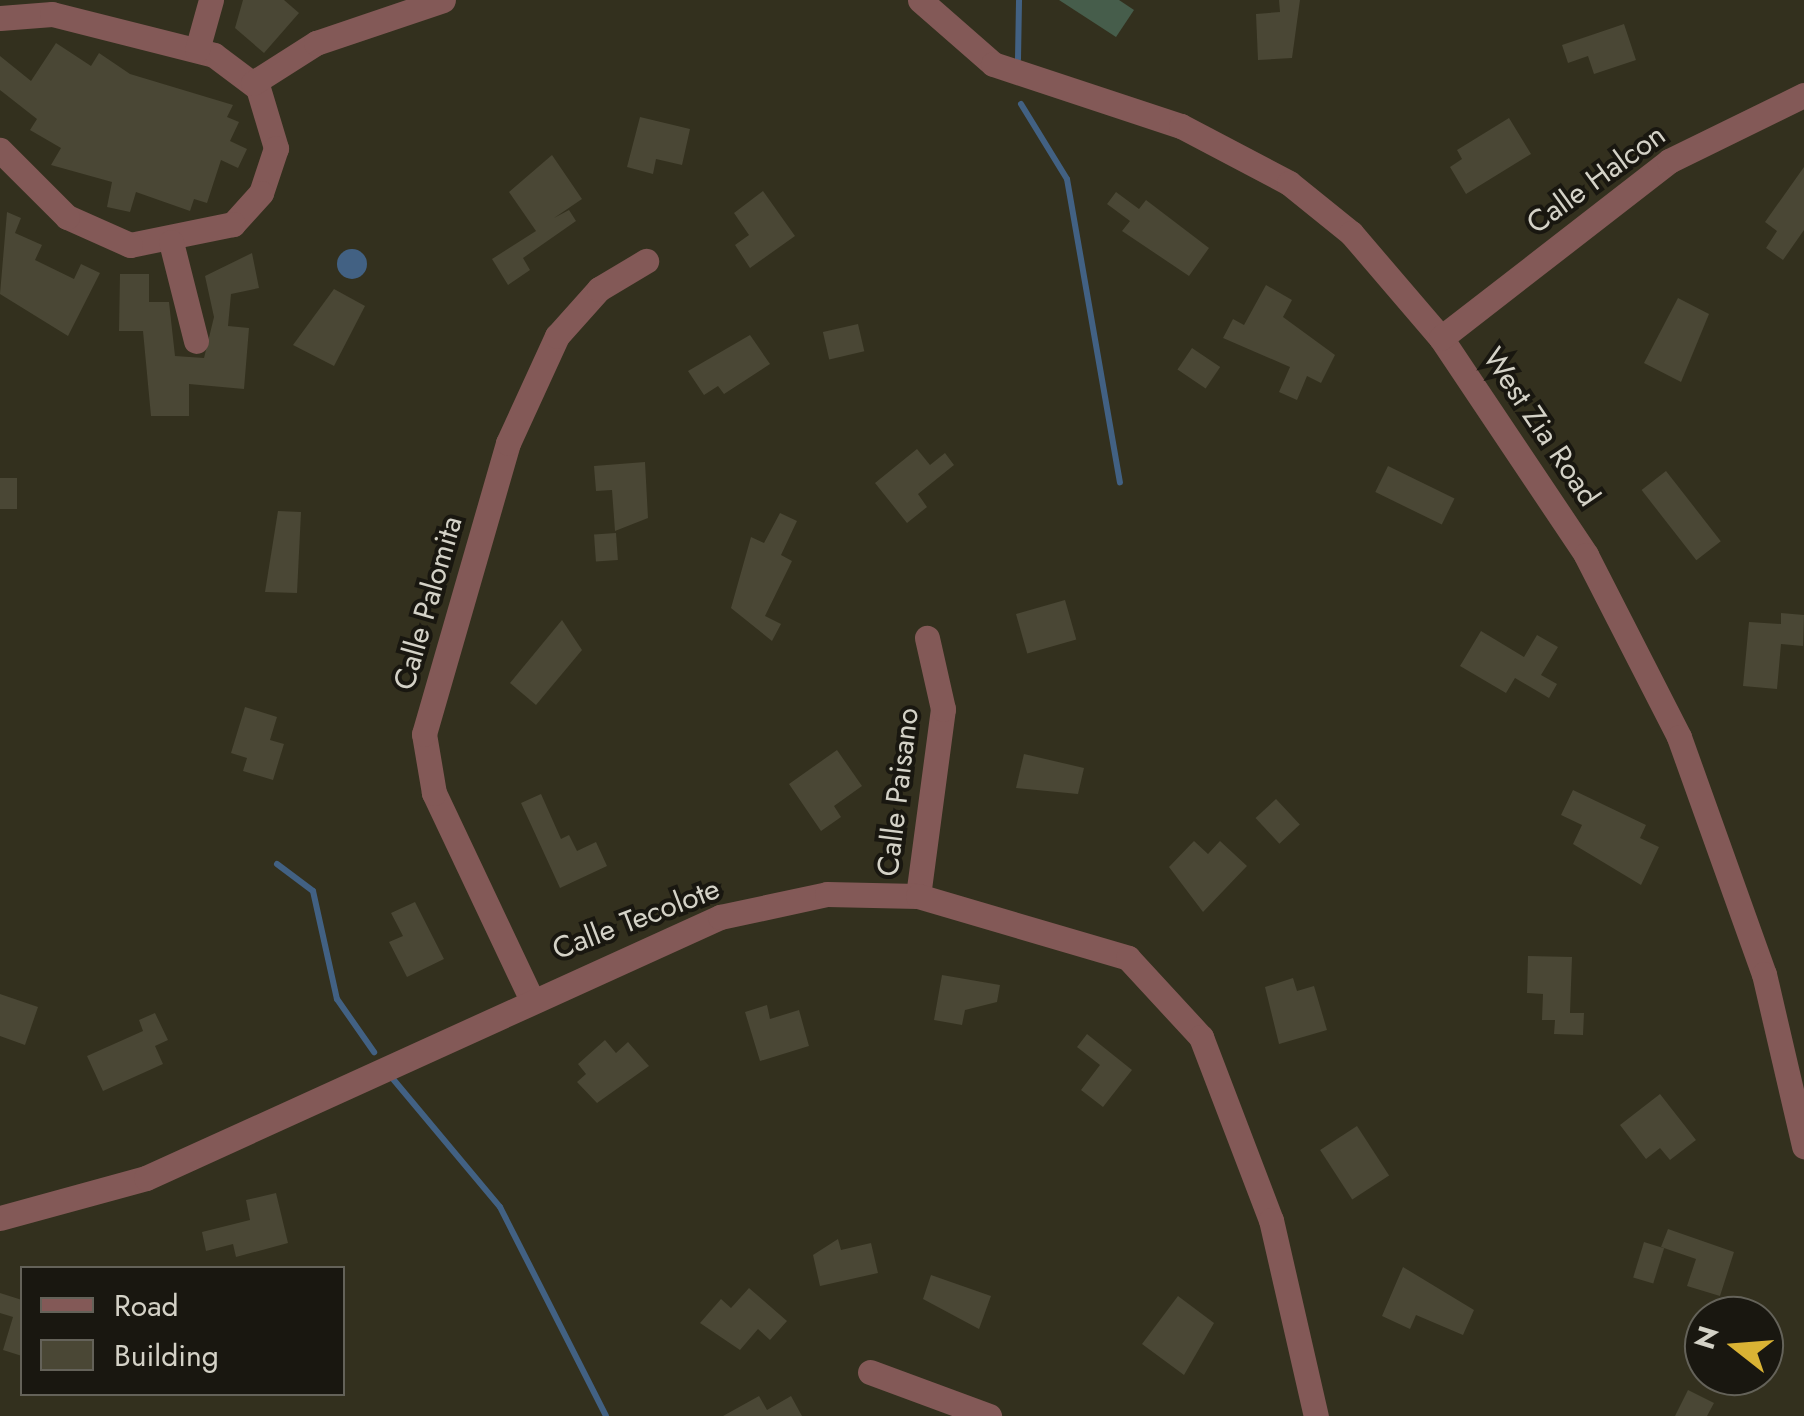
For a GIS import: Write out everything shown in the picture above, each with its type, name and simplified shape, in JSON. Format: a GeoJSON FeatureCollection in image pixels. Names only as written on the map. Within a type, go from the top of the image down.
{"type":"FeatureCollection","features":[{"type":"Feature","properties":{"kind":"street"},"geometry":{"type":"LineString","coordinates":[[197,50],[210,0]]}},
{"type":"Feature","properties":{"kind":"street"},"geometry":{"type":"LineString","coordinates":[[253,83],[316,43],[443,0]]}},
{"type":"Feature","properties":{"kind":"street","name":"West Zia Road"},"geometry":{"type":"LineString","coordinates":[[920,0],[993,64],[1180,126],[1289,184],[1351,233],[1441,338],[1577,539],[1679,738],[1735,883],[1801,1106],[1804,1146]]}},
{"type":"Feature","properties":{"kind":"street"},"geometry":{"type":"LineString","coordinates":[[0,150],[97,238],[171,242],[233,224],[261,193],[276,148],[253,83],[197,50],[52,14],[10,10]]}},
{"type":"Feature","properties":{"kind":"street","name":"Calle Halcon"},"geometry":{"type":"LineString","coordinates":[[1441,338],[1670,161],[1804,95]]}},
{"type":"Feature","properties":{"kind":"street"},"geometry":{"type":"LineString","coordinates":[[171,242],[196,341]]}},
{"type":"Feature","properties":{"kind":"street","name":"Calle Palomita"},"geometry":{"type":"LineString","coordinates":[[530,996],[434,793],[424,734],[508,442],[557,336],[598,289],[646,261]]}},
{"type":"Feature","properties":{"kind":"street","name":"Calle Paisano"},"geometry":{"type":"LineString","coordinates":[[918,896],[943,708],[927,638]]}},
{"type":"Feature","properties":{"kind":"street","name":"Calle Tecolote"},"geometry":{"type":"LineString","coordinates":[[0,1218],[146,1178],[530,996],[720,917],[827,894],[918,896],[1128,958],[1200,1037],[1271,1220],[1316,1416]]}},
{"type":"Feature","properties":{"kind":"street"},"geometry":{"type":"LineString","coordinates":[[870,1372],[989,1416]]}},
{"type":"Feature","properties":{"kind":"green space"},"geometry":{"type":"Polygon","coordinates":[[[1059,0],[1119,0],[1134,10],[1116,37],[1059,0]]]}},
{"type":"Feature","properties":{"kind":"water"},"geometry":{"type":"Polygon","coordinates":[[[352,249],[366,258],[367,264],[358,278],[352,279],[338,270],[337,264],[346,250],[352,249]]]}},
{"type":"Feature","properties":{"kind":"building"},"geometry":{"type":"Polygon","coordinates":[[[243,0],[284,0],[299,13],[264,53],[235,28],[243,0]]]}},
{"type":"Feature","properties":{"kind":"building"},"geometry":{"type":"Polygon","coordinates":[[[1279,0],[1300,0],[1292,58],[1258,60],[1256,14],[1280,12],[1279,0]]]}},
{"type":"Feature","properties":{"kind":"building"},"geometry":{"type":"Polygon","coordinates":[[[1624,24],[1636,60],[1594,74],[1588,56],[1568,63],[1562,45],[1624,24]]]}},
{"type":"Feature","properties":{"kind":"building"},"geometry":{"type":"Polygon","coordinates":[[[56,43],[91,66],[99,53],[130,74],[233,105],[227,117],[239,122],[230,141],[247,149],[238,168],[221,160],[207,203],[194,199],[190,211],[136,192],[130,212],[107,207],[112,182],[51,165],[61,148],[30,130],[37,119],[0,90],[0,56],[31,81],[56,43]]]}},
{"type":"Feature","properties":{"kind":"building"},"geometry":{"type":"Polygon","coordinates":[[[640,117],[690,129],[682,165],[656,159],[653,174],[627,167],[640,117]]]}},
{"type":"Feature","properties":{"kind":"building"},"geometry":{"type":"Polygon","coordinates":[[[1509,118],[1531,154],[1466,194],[1450,167],[1462,159],[1457,150],[1509,118]]]}},
{"type":"Feature","properties":{"kind":"building"},"geometry":{"type":"Polygon","coordinates":[[[552,155],[582,199],[554,218],[569,210],[576,221],[523,258],[530,270],[508,285],[492,259],[536,231],[509,192],[552,155]]]}},
{"type":"Feature","properties":{"kind":"building"},"geometry":{"type":"Polygon","coordinates":[[[1804,167],[1804,230],[1783,260],[1766,248],[1777,231],[1765,222],[1804,167]]]}},
{"type":"Feature","properties":{"kind":"building"},"geometry":{"type":"Polygon","coordinates":[[[763,191],[795,236],[750,268],[735,245],[749,235],[734,213],[763,191]]]}},
{"type":"Feature","properties":{"kind":"building"},"geometry":{"type":"Polygon","coordinates":[[[1116,192],[1139,209],[1146,200],[1209,248],[1189,276],[1122,231],[1130,221],[1107,204],[1116,192]]]}},
{"type":"Feature","properties":{"kind":"building"},"geometry":{"type":"Polygon","coordinates":[[[7,212],[21,218],[15,233],[42,245],[35,260],[74,279],[81,264],[100,273],[68,336],[0,294],[7,212]]]}},
{"type":"Feature","properties":{"kind":"building"},"geometry":{"type":"Polygon","coordinates":[[[252,253],[259,288],[231,294],[228,326],[249,328],[244,389],[189,384],[189,416],[151,416],[143,331],[119,331],[120,274],[149,274],[149,302],[169,302],[175,356],[204,358],[214,317],[205,276],[252,253]]]}},
{"type":"Feature","properties":{"kind":"building"},"geometry":{"type":"Polygon","coordinates":[[[1266,285],[1292,300],[1283,317],[1335,355],[1321,383],[1307,376],[1297,400],[1279,392],[1290,367],[1223,338],[1233,319],[1244,325],[1266,285]]]}},
{"type":"Feature","properties":{"kind":"building"},"geometry":{"type":"Polygon","coordinates":[[[334,289],[365,306],[334,366],[293,345],[334,289]]]}},
{"type":"Feature","properties":{"kind":"building"},"geometry":{"type":"Polygon","coordinates":[[[1678,298],[1709,314],[1681,382],[1644,363],[1678,298]]]}},
{"type":"Feature","properties":{"kind":"building"},"geometry":{"type":"Polygon","coordinates":[[[858,324],[864,351],[829,359],[823,332],[858,324]]]}},
{"type":"Feature","properties":{"kind":"building"},"geometry":{"type":"Polygon","coordinates":[[[750,335],[770,364],[724,394],[718,386],[704,395],[688,371],[750,335]]]}},
{"type":"Feature","properties":{"kind":"building"},"geometry":{"type":"Polygon","coordinates":[[[1192,348],[1220,367],[1206,389],[1177,370],[1192,348]]]}},
{"type":"Feature","properties":{"kind":"building"},"geometry":{"type":"Polygon","coordinates":[[[917,449],[930,465],[945,453],[954,465],[918,494],[927,507],[907,523],[875,483],[917,449]]]}},
{"type":"Feature","properties":{"kind":"building"},"geometry":{"type":"Polygon","coordinates":[[[645,462],[648,518],[615,531],[612,490],[596,491],[594,466],[645,462]]]}},
{"type":"Feature","properties":{"kind":"building"},"geometry":{"type":"Polygon","coordinates":[[[1388,466],[1455,498],[1442,525],[1375,492],[1388,466]]]}},
{"type":"Feature","properties":{"kind":"building"},"geometry":{"type":"Polygon","coordinates":[[[1666,471],[1721,541],[1696,560],[1642,490],[1666,471]]]}},
{"type":"Feature","properties":{"kind":"building"},"geometry":{"type":"Polygon","coordinates":[[[0,478],[17,478],[17,509],[0,509],[0,478]]]}},
{"type":"Feature","properties":{"kind":"building"},"geometry":{"type":"Polygon","coordinates":[[[278,511],[301,512],[297,593],[265,592],[278,511]]]}},
{"type":"Feature","properties":{"kind":"building"},"geometry":{"type":"Polygon","coordinates":[[[780,513],[797,521],[781,555],[792,561],[765,616],[781,624],[772,641],[731,608],[751,537],[764,543],[780,513]]]}},
{"type":"Feature","properties":{"kind":"building"},"geometry":{"type":"Polygon","coordinates":[[[616,533],[618,560],[596,561],[594,535],[616,533]]]}},
{"type":"Feature","properties":{"kind":"building"},"geometry":{"type":"Polygon","coordinates":[[[1065,600],[1076,639],[1027,653],[1016,614],[1065,600]]]}},
{"type":"Feature","properties":{"kind":"building"},"geometry":{"type":"Polygon","coordinates":[[[1781,613],[1804,615],[1803,646],[1781,644],[1777,689],[1743,686],[1749,622],[1781,624],[1781,613]]]}},
{"type":"Feature","properties":{"kind":"building"},"geometry":{"type":"Polygon","coordinates":[[[562,620],[582,650],[536,705],[510,683],[562,620]]]}},
{"type":"Feature","properties":{"kind":"building"},"geometry":{"type":"Polygon","coordinates":[[[1481,631],[1524,657],[1537,635],[1558,647],[1541,675],[1557,684],[1549,698],[1515,678],[1506,693],[1460,666],[1481,631]]]}},
{"type":"Feature","properties":{"kind":"building"},"geometry":{"type":"Polygon","coordinates":[[[245,707],[277,717],[270,740],[284,744],[273,780],[243,771],[247,758],[231,753],[245,707]]]}},
{"type":"Feature","properties":{"kind":"building"},"geometry":{"type":"Polygon","coordinates":[[[837,750],[862,786],[834,806],[841,817],[821,831],[789,784],[837,750]]]}},
{"type":"Feature","properties":{"kind":"building"},"geometry":{"type":"Polygon","coordinates":[[[1024,754],[1084,768],[1078,794],[1016,788],[1024,754]]]}},
{"type":"Feature","properties":{"kind":"building"},"geometry":{"type":"Polygon","coordinates":[[[1573,790],[1646,825],[1640,838],[1659,847],[1641,885],[1573,844],[1582,825],[1561,815],[1573,790]]]}},
{"type":"Feature","properties":{"kind":"building"},"geometry":{"type":"Polygon","coordinates":[[[541,794],[561,839],[569,835],[577,851],[596,842],[607,866],[560,888],[521,803],[541,794]]]}},
{"type":"Feature","properties":{"kind":"building"},"geometry":{"type":"Polygon","coordinates":[[[1276,799],[1300,825],[1279,844],[1256,818],[1276,799]]]}},
{"type":"Feature","properties":{"kind":"building"},"geometry":{"type":"Polygon","coordinates":[[[1194,841],[1208,854],[1220,841],[1247,866],[1203,912],[1169,867],[1194,841]]]}},
{"type":"Feature","properties":{"kind":"building"},"geometry":{"type":"Polygon","coordinates":[[[415,902],[444,959],[407,977],[389,942],[403,936],[391,913],[415,902]]]}},
{"type":"Feature","properties":{"kind":"building"},"geometry":{"type":"Polygon","coordinates":[[[1528,956],[1572,957],[1570,1013],[1584,1013],[1583,1035],[1554,1034],[1555,1020],[1542,1020],[1543,994],[1527,993],[1528,956]]]}},
{"type":"Feature","properties":{"kind":"building"},"geometry":{"type":"Polygon","coordinates":[[[942,975],[1000,985],[997,1002],[965,1010],[962,1025],[934,1020],[942,975]]]}},
{"type":"Feature","properties":{"kind":"building"},"geometry":{"type":"Polygon","coordinates":[[[1293,978],[1297,991],[1314,986],[1327,1030],[1279,1044],[1265,987],[1293,978]]]}},
{"type":"Feature","properties":{"kind":"building"},"geometry":{"type":"Polygon","coordinates":[[[0,994],[38,1007],[25,1045],[0,1036],[0,994]]]}},
{"type":"Feature","properties":{"kind":"building"},"geometry":{"type":"Polygon","coordinates":[[[767,1005],[770,1019],[799,1010],[809,1046],[760,1061],[745,1012],[767,1005]]]}},
{"type":"Feature","properties":{"kind":"building"},"geometry":{"type":"Polygon","coordinates":[[[155,1013],[168,1040],[155,1046],[163,1064],[103,1091],[87,1056],[143,1031],[139,1020],[155,1013]]]}},
{"type":"Feature","properties":{"kind":"building"},"geometry":{"type":"Polygon","coordinates":[[[1087,1034],[1132,1070],[1103,1107],[1081,1090],[1100,1065],[1077,1047],[1087,1034]]]}},
{"type":"Feature","properties":{"kind":"building"},"geometry":{"type":"Polygon","coordinates":[[[605,1040],[616,1053],[628,1042],[649,1066],[597,1103],[577,1082],[586,1074],[578,1064],[605,1040]]]}},
{"type":"Feature","properties":{"kind":"building"},"geometry":{"type":"Polygon","coordinates":[[[1660,1094],[1696,1140],[1670,1160],[1660,1148],[1646,1159],[1620,1125],[1660,1094]]]}},
{"type":"Feature","properties":{"kind":"building"},"geometry":{"type":"Polygon","coordinates":[[[1357,1126],[1389,1175],[1352,1199],[1320,1150],[1357,1126]]]}},
{"type":"Feature","properties":{"kind":"building"},"geometry":{"type":"Polygon","coordinates":[[[276,1193],[288,1243],[236,1257],[233,1244],[206,1251],[202,1232],[250,1220],[246,1200],[276,1193]]]}},
{"type":"Feature","properties":{"kind":"building"},"geometry":{"type":"Polygon","coordinates":[[[1668,1229],[1734,1252],[1720,1296],[1687,1286],[1696,1259],[1661,1247],[1668,1229]]]}},
{"type":"Feature","properties":{"kind":"building"},"geometry":{"type":"Polygon","coordinates":[[[838,1239],[841,1250],[871,1243],[878,1273],[820,1286],[813,1255],[838,1239]]]}},
{"type":"Feature","properties":{"kind":"building"},"geometry":{"type":"Polygon","coordinates":[[[1644,1242],[1664,1248],[1653,1284],[1633,1277],[1644,1242]]]}},
{"type":"Feature","properties":{"kind":"building"},"geometry":{"type":"Polygon","coordinates":[[[1403,1267],[1474,1310],[1463,1335],[1416,1315],[1410,1329],[1382,1316],[1403,1267]]]}},
{"type":"Feature","properties":{"kind":"building"},"geometry":{"type":"Polygon","coordinates":[[[931,1275],[991,1296],[979,1329],[923,1299],[931,1275]]]}},
{"type":"Feature","properties":{"kind":"building"},"geometry":{"type":"Polygon","coordinates":[[[749,1288],[787,1321],[770,1340],[758,1329],[740,1350],[700,1323],[721,1299],[731,1308],[749,1288]]]}},
{"type":"Feature","properties":{"kind":"building"},"geometry":{"type":"Polygon","coordinates":[[[0,1293],[20,1299],[20,1355],[3,1350],[13,1317],[0,1313],[0,1293]]]}},
{"type":"Feature","properties":{"kind":"building"},"geometry":{"type":"Polygon","coordinates":[[[1178,1296],[1214,1323],[1184,1375],[1142,1344],[1178,1296]]]}},
{"type":"Feature","properties":{"kind":"building"},"geometry":{"type":"Polygon","coordinates":[[[759,1396],[767,1410],[791,1396],[802,1416],[723,1416],[759,1396]]]}},
{"type":"Feature","properties":{"kind":"building"},"geometry":{"type":"Polygon","coordinates":[[[1685,1396],[1700,1396],[1714,1403],[1707,1416],[1675,1416],[1685,1396]]]}},
{"type":"Feature","properties":{"kind":"waterway"},"geometry":{"type":"LineString","coordinates":[[1018,59],[1019,0]]}},
{"type":"Feature","properties":{"kind":"waterway"},"geometry":{"type":"LineString","coordinates":[[1021,104],[1067,179],[1120,482]]}},
{"type":"Feature","properties":{"kind":"waterway"},"geometry":{"type":"LineString","coordinates":[[277,864],[313,891],[337,999],[374,1052]]}},
{"type":"Feature","properties":{"kind":"waterway"},"geometry":{"type":"LineString","coordinates":[[393,1079],[500,1207],[606,1416]]}}]}
